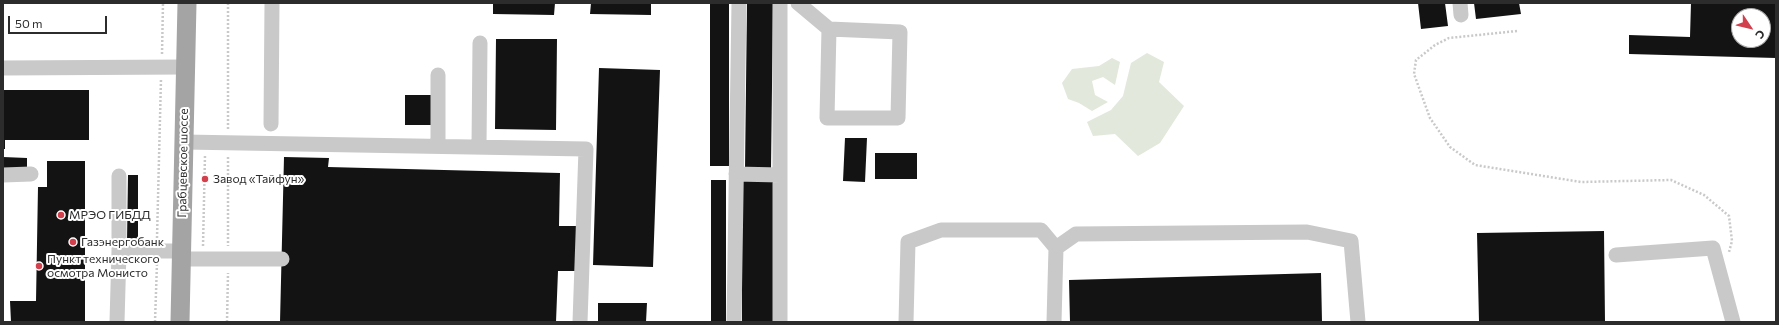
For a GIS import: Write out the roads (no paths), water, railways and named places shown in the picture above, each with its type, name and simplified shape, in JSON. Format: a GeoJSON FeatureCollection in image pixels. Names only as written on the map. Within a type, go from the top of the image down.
{"type":"FeatureCollection","features":[{"type":"Feature","properties":{"kind":"main road","name":"Грабцевское шоссе"},"geometry":{"type":"LineString","coordinates":[[180,322],[186,3]]}},
{"type":"Feature","properties":{"kind":"lane"},"geometry":{"type":"LineString","coordinates":[[271,124],[272,3]]}},
{"type":"Feature","properties":{"kind":"lane"},"geometry":{"type":"LineString","coordinates":[[734,322],[739,3]]}},
{"type":"Feature","properties":{"kind":"lane"},"geometry":{"type":"LineString","coordinates":[[780,3],[780,322]]}},
{"type":"Feature","properties":{"kind":"lane"},"geometry":{"type":"LineString","coordinates":[[798,3],[829,29],[900,32],[898,118],[827,118],[829,29]]}},
{"type":"Feature","properties":{"kind":"lane"},"geometry":{"type":"LineString","coordinates":[[479,146],[480,43]]}},
{"type":"Feature","properties":{"kind":"lane"},"geometry":{"type":"LineString","coordinates":[[3,68],[185,66]]}},
{"type":"Feature","properties":{"kind":"lane"},"geometry":{"type":"LineString","coordinates":[[438,75],[438,146]]}},
{"type":"Feature","properties":{"kind":"lane"},"geometry":{"type":"LineString","coordinates":[[184,142],[586,149],[580,322]]}},
{"type":"Feature","properties":{"kind":"lane"},"geometry":{"type":"LineString","coordinates":[[3,175],[31,174]]}},
{"type":"Feature","properties":{"kind":"lane"},"geometry":{"type":"LineString","coordinates":[[736,174],[780,175]]}},
{"type":"Feature","properties":{"kind":"lane"},"geometry":{"type":"LineString","coordinates":[[117,322],[119,176]]}},
{"type":"Feature","properties":{"kind":"lane"},"geometry":{"type":"LineString","coordinates":[[906,322],[908,242],[941,230],[1041,230],[1056,248],[1054,322]]}},
{"type":"Feature","properties":{"kind":"lane"},"geometry":{"type":"LineString","coordinates":[[1056,248],[1076,234],[1307,232],[1351,242],[1358,322]]}},
{"type":"Feature","properties":{"kind":"lane"},"geometry":{"type":"LineString","coordinates":[[1616,256],[1713,248],[1733,322]]}},
{"type":"Feature","properties":{"kind":"lane"},"geometry":{"type":"LineString","coordinates":[[119,251],[157,251],[202,259],[282,259]]}},
{"type":"Feature","properties":{"kind":"place","name":"Завод «Тайфун»"},"geometry":{"type":"Point","coordinates":[205,179]}},
{"type":"Feature","properties":{"kind":"place","name":"МРЭО ГИБДД"},"geometry":{"type":"Point","coordinates":[61,215]}},
{"type":"Feature","properties":{"kind":"place","name":"Газэнергобанк"},"geometry":{"type":"Point","coordinates":[73,242]}},
{"type":"Feature","properties":{"kind":"place","name":"Пункт технического осмотра Монисто"},"geometry":{"type":"Point","coordinates":[39,266]}}]}
